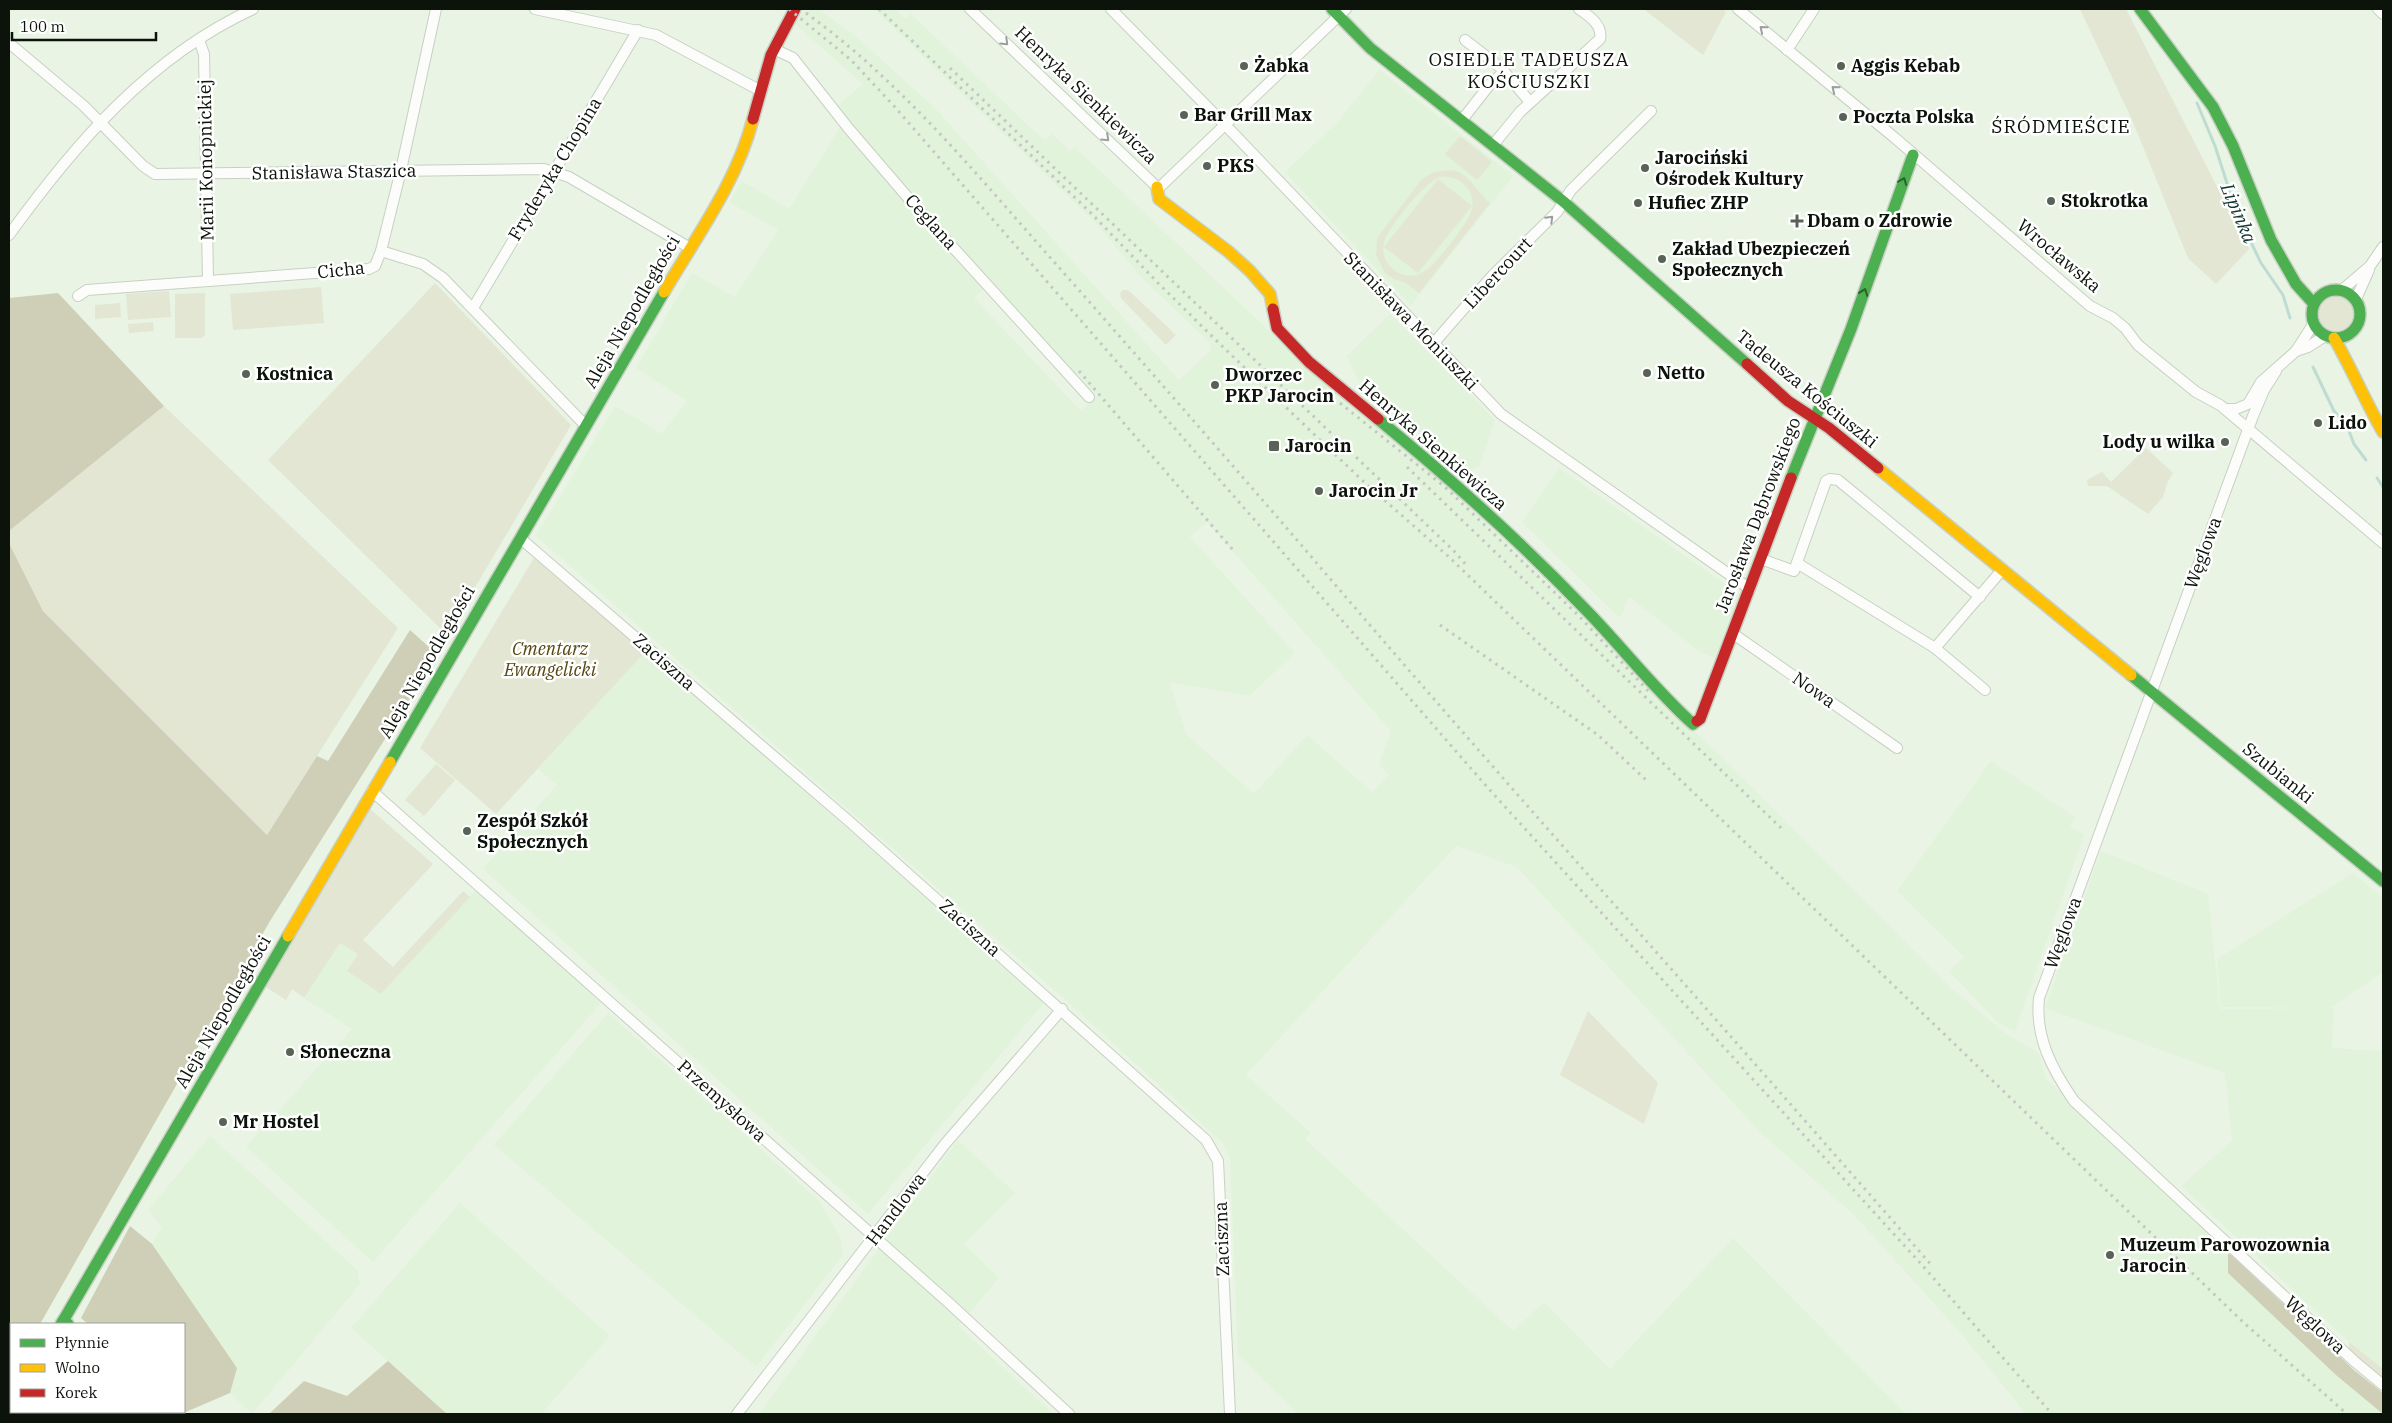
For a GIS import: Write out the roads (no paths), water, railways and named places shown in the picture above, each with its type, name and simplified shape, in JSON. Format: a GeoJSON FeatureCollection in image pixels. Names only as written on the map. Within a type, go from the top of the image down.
{"type":"FeatureCollection","features":[{"type":"Feature","properties":{"kind":"street"},"geometry":{"type":"LineString","coordinates":[[9,235],[46,184],[100,121],[143,80],[199,40],[253,9]]}},
{"type":"Feature","properties":{"kind":"street"},"geometry":{"type":"LineString","coordinates":[[381,251],[401,170],[436,9]]}},
{"type":"Feature","properties":{"kind":"street"},"geometry":{"type":"LineString","coordinates":[[536,9],[656,35],[761,91]]}},
{"type":"Feature","properties":{"kind":"street","name":"Aleja Niepodległości"},"geometry":{"type":"LineString","coordinates":[[64,1323],[743,155],[774,49],[795,9]]}},
{"type":"Feature","properties":{"kind":"street","name":"Henryka Sienkiewicza"},"geometry":{"type":"LineString","coordinates":[[970,9],[1157,186],[1159,199],[1229,252],[1260,282],[1270,294],[1277,328],[1309,362],[1448,476],[1587,611],[1665,699],[1693,724],[1700,719]]}},
{"type":"Feature","properties":{"kind":"street","name":"Stanisława Moniuszki"},"geometry":{"type":"LineString","coordinates":[[1110,9],[1225,125],[1487,401],[1520,429],[1750,589]]}},
{"type":"Feature","properties":{"kind":"street"},"geometry":{"type":"LineString","coordinates":[[1493,146],[1530,102],[1600,39],[1600,28],[1591,17],[1579,9]]}},
{"type":"Feature","properties":{"kind":"street","name":"Wrocławska"},"geometry":{"type":"LineString","coordinates":[[1738,9],[2090,306],[2113,318],[2125,328],[2135,343],[2196,392],[2225,410],[2383,543]]}},
{"type":"Feature","properties":{"kind":"street"},"geometry":{"type":"LineString","coordinates":[[1787,50],[1814,9]]}},
{"type":"Feature","properties":{"kind":"street"},"geometry":{"type":"LineString","coordinates":[[2140,9],[2195,78],[2214,108],[2238,157],[2253,201],[2277,254],[2289,274],[2314,304],[2314,323],[2330,337],[2352,368],[2365,402],[2383,432]]}},
{"type":"Feature","properties":{"kind":"street"},"geometry":{"type":"LineString","coordinates":[[2378,9],[2383,14]]}},
{"type":"Feature","properties":{"kind":"street","name":"Henryka Sienkiewicza"},"geometry":{"type":"LineString","coordinates":[[1157,186],[1164,185],[1339,11]]}},
{"type":"Feature","properties":{"kind":"street","name":"Tadeusza Kościuszki"},"geometry":{"type":"LineString","coordinates":[[1339,11],[1370,48],[1564,202],[1788,401],[1829,428],[2152,692]]}},
{"type":"Feature","properties":{"kind":"street","name":"Fryderyka Chopina"},"geometry":{"type":"LineString","coordinates":[[473,308],[638,30]]}},
{"type":"Feature","properties":{"kind":"street","name":"Marii Konopnickiej"},"geometry":{"type":"LineString","coordinates":[[199,40],[204,54],[208,281]]}},
{"type":"Feature","properties":{"kind":"street"},"geometry":{"type":"LineString","coordinates":[[1465,40],[1504,72],[1530,102]]}},
{"type":"Feature","properties":{"kind":"street","name":"Stanisława Staszica"},"geometry":{"type":"LineString","coordinates":[[10,46],[100,121],[149,171],[161,175],[532,168],[554,171],[690,248]]}},
{"type":"Feature","properties":{"kind":"street","name":"Ceglana"},"geometry":{"type":"LineString","coordinates":[[774,49],[793,58],[848,129],[1089,397]]}},
{"type":"Feature","properties":{"kind":"street"},"geometry":{"type":"LineString","coordinates":[[1462,120],[1491,83],[1504,72]]}},
{"type":"Feature","properties":{"kind":"street","name":"Libercourt"},"geometry":{"type":"LineString","coordinates":[[1433,344],[1564,202],[1572,190],[1651,111]]}},
{"type":"Feature","properties":{"kind":"street","name":"Jarosława Dąbrowskiego"},"geometry":{"type":"LineString","coordinates":[[1700,719],[1813,418],[1846,337],[1913,155]]}},
{"type":"Feature","properties":{"kind":"street"},"geometry":{"type":"LineString","coordinates":[[2356,299],[2370,266],[2383,247]]}},
{"type":"Feature","properties":{"kind":"street","name":"Cicha"},"geometry":{"type":"LineString","coordinates":[[78,296],[86,290],[369,269],[378,262],[381,251],[412,260],[434,271],[473,308],[586,426]]}},
{"type":"Feature","properties":{"kind":"street"},"geometry":{"type":"LineString","coordinates":[[2289,274],[2324,293],[2342,290],[2370,266]]}},
{"type":"Feature","properties":{"kind":"street"},"geometry":{"type":"LineString","coordinates":[[2330,337],[2349,335],[2360,319],[2361,311],[2356,299],[2342,290]]}},
{"type":"Feature","properties":{"kind":"street"},"geometry":{"type":"LineString","coordinates":[[2314,304],[2324,293]]}},
{"type":"Feature","properties":{"kind":"street","name":"Węglowa"},"geometry":{"type":"LineString","coordinates":[[2225,410],[2236,409],[2248,404],[2261,382],[2276,371],[2296,351],[2314,323]]}},
{"type":"Feature","properties":{"kind":"street"},"geometry":{"type":"LineString","coordinates":[[2349,335],[2352,368]]}},
{"type":"Feature","properties":{"kind":"street","name":"Węglowa"},"geometry":{"type":"LineString","coordinates":[[2296,351],[2330,337]]}},
{"type":"Feature","properties":{"kind":"street","name":"Węglowa"},"geometry":{"type":"LineString","coordinates":[[2276,371],[2264,390],[2248,431],[2039,998],[2038,1014],[2053,1070],[2074,1101],[2354,1361],[2383,1385]]}},
{"type":"Feature","properties":{"kind":"street"},"geometry":{"type":"LineString","coordinates":[[1761,559],[1794,571],[1826,481],[1830,479],[1838,480],[1980,597]]}},
{"type":"Feature","properties":{"kind":"street","name":"Zaciszna"},"geometry":{"type":"LineString","coordinates":[[520,538],[850,822],[1200,1134],[1216,1154],[1218,1161],[1230,1414]]}},
{"type":"Feature","properties":{"kind":"street"},"geometry":{"type":"LineString","coordinates":[[1797,563],[1935,648],[1985,690]]}},
{"type":"Feature","properties":{"kind":"street"},"geometry":{"type":"LineString","coordinates":[[1935,648],[2002,570]]}},
{"type":"Feature","properties":{"kind":"street","name":"Nowa"},"geometry":{"type":"LineString","coordinates":[[1732,633],[1897,748]]}},
{"type":"Feature","properties":{"kind":"street","name":"Szubianki"},"geometry":{"type":"LineString","coordinates":[[2152,692],[2383,882]]}},
{"type":"Feature","properties":{"kind":"street","name":"Przemysłowa"},"geometry":{"type":"LineString","coordinates":[[372,792],[874,1237],[1069,1414]]}},
{"type":"Feature","properties":{"kind":"street","name":"Handlowa"},"geometry":{"type":"LineString","coordinates":[[737,1414],[945,1144],[1062,1009]]}},
{"type":"Feature","properties":{"kind":"waterway","name":"Lipinka"},"geometry":{"type":"LineString","coordinates":[[2197,103],[2215,146],[2236,211],[2261,263],[2283,295],[2290,318]]}},
{"type":"Feature","properties":{"kind":"waterway","name":"Lipinka"},"geometry":{"type":"LineString","coordinates":[[2313,367],[2334,411],[2347,426],[2354,444],[2366,460]]}},
{"type":"Feature","properties":{"kind":"waterway","name":"Lipinka"},"geometry":{"type":"LineString","coordinates":[[2377,478],[2383,487]]}},
{"type":"Feature","properties":{"kind":"railway"},"geometry":{"type":"LineString","coordinates":[[789,9],[851,60],[894,106],[1488,788],[1922,1265],[2052,1414]]}},
{"type":"Feature","properties":{"kind":"railway"},"geometry":{"type":"LineString","coordinates":[[879,9],[1092,214],[1158,283],[1365,483],[1449,557],[2243,1322],[2347,1414]]}},
{"type":"Feature","properties":{"kind":"railway"},"geometry":{"type":"LineString","coordinates":[[806,13],[870,65],[958,153],[1229,461],[1450,718],[1933,1267]]}},
{"type":"Feature","properties":{"kind":"railway"},"geometry":{"type":"LineString","coordinates":[[950,68],[1454,551],[1467,566]]}},
{"type":"Feature","properties":{"kind":"railway"},"geometry":{"type":"LineString","coordinates":[[1079,371],[1233,550]]}},
{"type":"Feature","properties":{"kind":"railway"},"geometry":{"type":"LineString","coordinates":[[1340,403],[1445,487],[1579,616],[1650,693]]}},
{"type":"Feature","properties":{"kind":"railway"},"geometry":{"type":"LineString","coordinates":[[1407,467],[1781,828]]}},
{"type":"Feature","properties":{"kind":"railway"},"geometry":{"type":"LineString","coordinates":[[1440,625],[1598,735],[1646,780]]}},
{"type":"Feature","properties":{"kind":"place","name":"Żabka"},"geometry":{"type":"Point","coordinates":[1244,66]}},
{"type":"Feature","properties":{"kind":"place","name":"Aggis Kebab"},"geometry":{"type":"Point","coordinates":[1841,66]}},
{"type":"Feature","properties":{"kind":"place","name":"Bar Grill Max"},"geometry":{"type":"Point","coordinates":[1184,115]}},
{"type":"Feature","properties":{"kind":"place","name":"Poczta Polska"},"geometry":{"type":"Point","coordinates":[1843,117]}},
{"type":"Feature","properties":{"kind":"place","name":"PKS"},"geometry":{"type":"Point","coordinates":[1207,166]}},
{"type":"Feature","properties":{"kind":"place","name":"Jarociński Ośrodek Kultury"},"geometry":{"type":"Point","coordinates":[1645,168]}},
{"type":"Feature","properties":{"kind":"place","name":"Stokrotka"},"geometry":{"type":"Point","coordinates":[2051,201]}},
{"type":"Feature","properties":{"kind":"place","name":"Hufiec ZHP"},"geometry":{"type":"Point","coordinates":[1638,203]}},
{"type":"Feature","properties":{"kind":"place","name":"Dbam o Zdrowie"},"geometry":{"type":"Point","coordinates":[1797,221]}},
{"type":"Feature","properties":{"kind":"place","name":"Zakład Ubezpieczeń Społecznych"},"geometry":{"type":"Point","coordinates":[1662,259]}},
{"type":"Feature","properties":{"kind":"place","name":"Netto"},"geometry":{"type":"Point","coordinates":[1647,373]}},
{"type":"Feature","properties":{"kind":"place","name":"Kostnica"},"geometry":{"type":"Point","coordinates":[246,374]}},
{"type":"Feature","properties":{"kind":"place","name":"Dworzec PKP Jarocin"},"geometry":{"type":"Point","coordinates":[1215,385]}},
{"type":"Feature","properties":{"kind":"place","name":"Lido"},"geometry":{"type":"Point","coordinates":[2318,423]}},
{"type":"Feature","properties":{"kind":"place","name":"Lody u wilka"},"geometry":{"type":"Point","coordinates":[2225,442]}},
{"type":"Feature","properties":{"kind":"place","name":"Jarocin"},"geometry":{"type":"Point","coordinates":[1274,446]}},
{"type":"Feature","properties":{"kind":"place","name":"Jarocin Jr"},"geometry":{"type":"Point","coordinates":[1319,491]}},
{"type":"Feature","properties":{"kind":"place","name":"Zespół Szkół Społecznych"},"geometry":{"type":"Point","coordinates":[467,831]}},
{"type":"Feature","properties":{"kind":"place","name":"Słoneczna"},"geometry":{"type":"Point","coordinates":[290,1052]}},
{"type":"Feature","properties":{"kind":"place","name":"Mr Hostel"},"geometry":{"type":"Point","coordinates":[223,1122]}},
{"type":"Feature","properties":{"kind":"place","name":"Muzeum Parowozownia Jarocin"},"geometry":{"type":"Point","coordinates":[2110,1255]}},
{"type":"Feature","properties":{"kind":"district","name":"OSIEDLE TADEUSZA KOŚCIUSZKI"},"geometry":{"type":"Point","coordinates":[1529,70]}},
{"type":"Feature","properties":{"kind":"district","name":"ŚRÓDMIEŚCIE"},"geometry":{"type":"Point","coordinates":[2061,126]}},
{"type":"Feature","properties":{"kind":"park label","name":"Cmentarz Ewangelicki"},"geometry":{"type":"Point","coordinates":[550,660]}}]}
